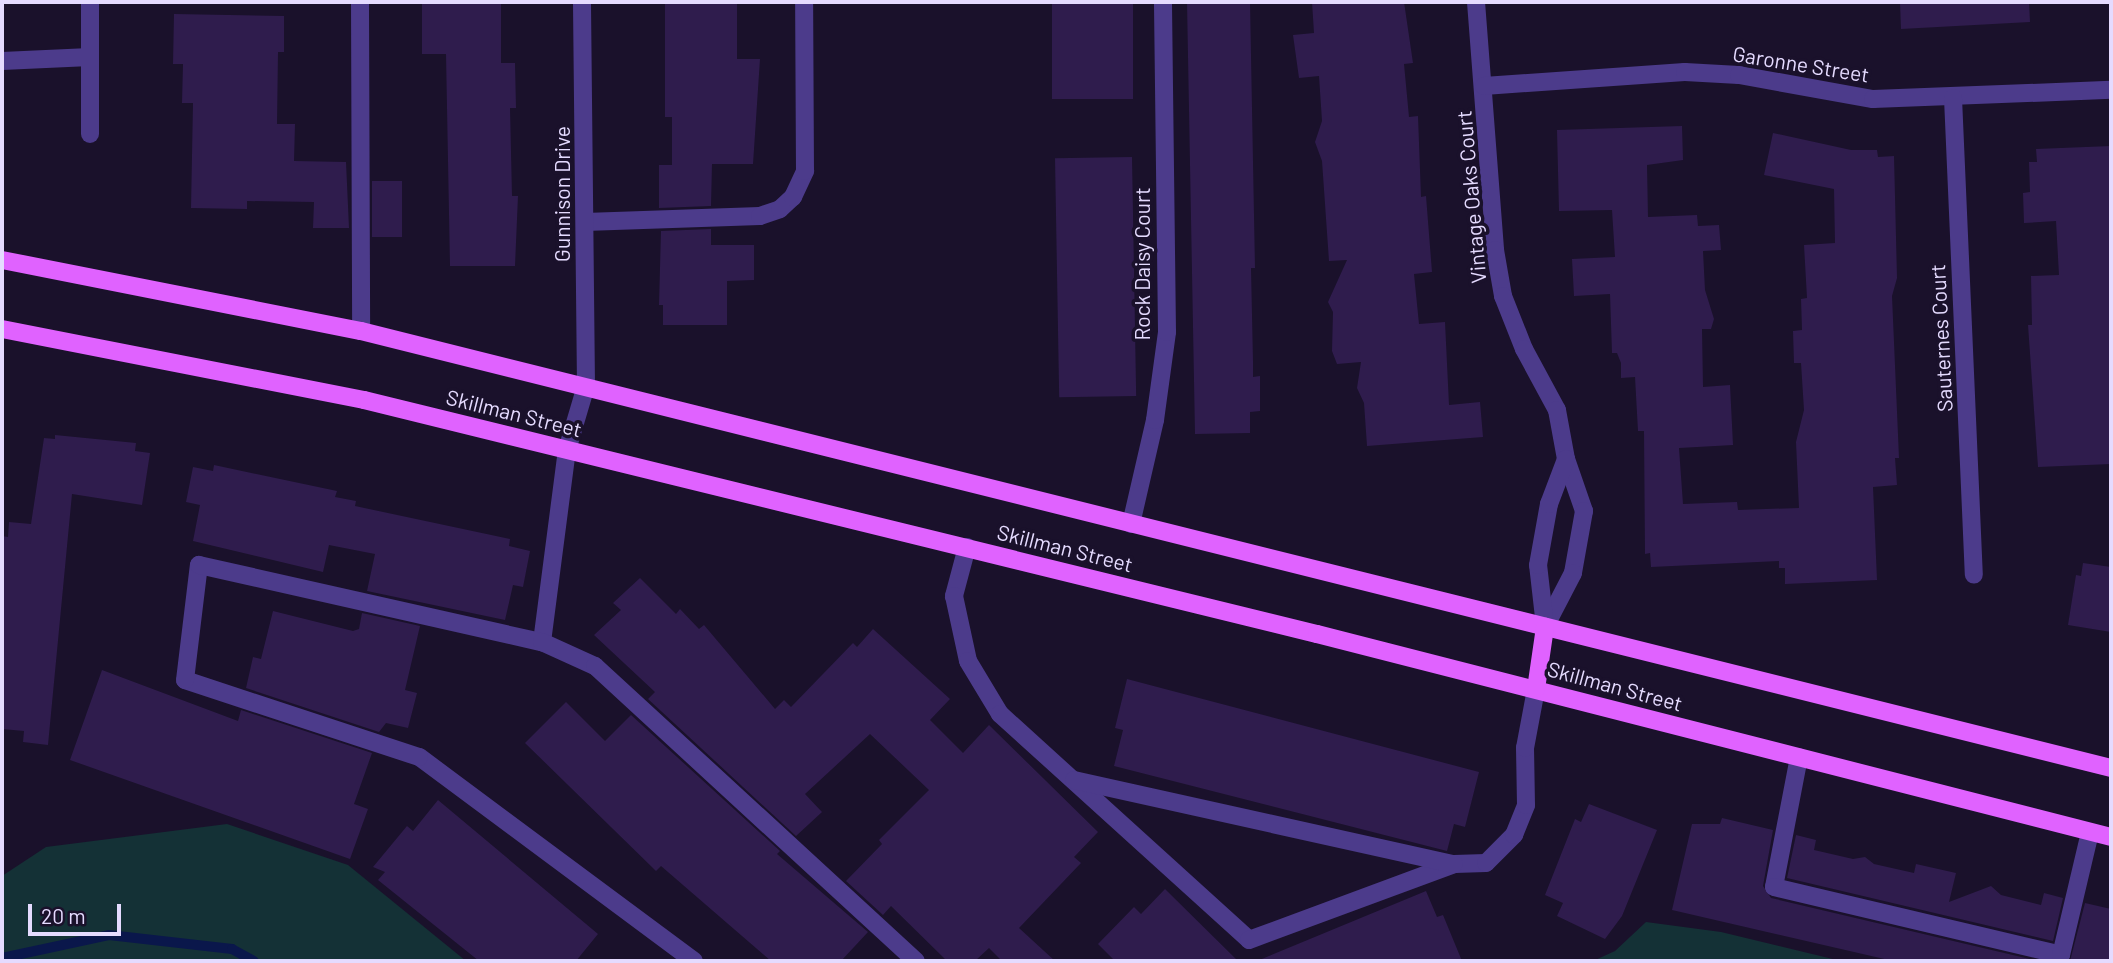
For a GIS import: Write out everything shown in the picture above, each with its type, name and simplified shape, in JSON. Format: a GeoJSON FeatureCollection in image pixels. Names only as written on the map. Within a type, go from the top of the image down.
{"type":"FeatureCollection","features":[{"type":"Feature","properties":{"kind":"main road","name":"Skillman Street"},"geometry":{"type":"LineString","coordinates":[[2,260],[361,331],[2111,768]]}},
{"type":"Feature","properties":{"kind":"main road","name":"Skillman Street"},"geometry":{"type":"LineString","coordinates":[[2,329],[364,400],[1536,689],[2111,837]]}},
{"type":"Feature","properties":{"kind":"main road"},"geometry":{"type":"LineString","coordinates":[[1536,689],[1545,626]]}},
{"type":"Feature","properties":{"kind":"street"},"geometry":{"type":"LineString","coordinates":[[90,2],[90,134]]}},
{"type":"Feature","properties":{"kind":"street"},"geometry":{"type":"LineString","coordinates":[[360,2],[361,331]]}},
{"type":"Feature","properties":{"kind":"street","name":"Gunnison Drive"},"geometry":{"type":"LineString","coordinates":[[542,642],[567,450],[586,386],[582,2]]}},
{"type":"Feature","properties":{"kind":"street"},"geometry":{"type":"LineString","coordinates":[[585,222],[760,216],[780,209],[793,197],[805,171],[804,2]]}},
{"type":"Feature","properties":{"kind":"street","name":"Rock Daisy Court"},"geometry":{"type":"LineString","coordinates":[[1131,524],[1155,420],[1167,332],[1163,2]]}},
{"type":"Feature","properties":{"kind":"street","name":"Vintage Oaks Court"},"geometry":{"type":"LineString","coordinates":[[1476,2],[1495,250],[1503,296],[1557,410],[1566,459],[1584,511],[1573,573],[1545,626]]}},
{"type":"Feature","properties":{"kind":"street"},"geometry":{"type":"LineString","coordinates":[[2,61],[90,57]]}},
{"type":"Feature","properties":{"kind":"street","name":"Garonne Street"},"geometry":{"type":"LineString","coordinates":[[1484,86],[1685,72],[1739,75],[1873,99],[2111,90]]}},
{"type":"Feature","properties":{"kind":"street","name":"Sauternes Court"},"geometry":{"type":"LineString","coordinates":[[1953,98],[1974,575]]}},
{"type":"Feature","properties":{"kind":"street"},"geometry":{"type":"LineString","coordinates":[[1545,626],[1538,565],[1549,505],[1566,459]]}},
{"type":"Feature","properties":{"kind":"street"},"geometry":{"type":"LineString","coordinates":[[967,547],[954,596],[968,661],[1000,714],[1249,940],[1454,864]]}},
{"type":"Feature","properties":{"kind":"street"},"geometry":{"type":"LineString","coordinates":[[694,961],[419,757],[185,680],[199,565],[542,642],[595,666],[916,961]]}},
{"type":"Feature","properties":{"kind":"street"},"geometry":{"type":"LineString","coordinates":[[1072,780],[1454,864],[1486,863],[1514,835],[1526,805],[1525,748],[1536,689]]}},
{"type":"Feature","properties":{"kind":"street"},"geometry":{"type":"LineString","coordinates":[[1799,757],[1774,887],[2061,955],[2090,832]]}},
{"type":"Feature","properties":{"kind":"green space"},"geometry":{"type":"Polygon","coordinates":[[[227,824],[348,865],[466,961],[2,961],[2,876],[46,847],[227,824]]]}},
{"type":"Feature","properties":{"kind":"green space"},"geometry":{"type":"Polygon","coordinates":[[[1646,922],[1721,932],[1841,961],[1593,961],[1615,951],[1646,922]]]}},
{"type":"Feature","properties":{"kind":"building"},"geometry":{"type":"Polygon","coordinates":[[[422,2],[501,2],[501,63],[515,63],[516,108],[510,108],[512,196],[518,196],[515,266],[450,266],[446,54],[422,54],[422,2]]]}},
{"type":"Feature","properties":{"kind":"building"},"geometry":{"type":"Polygon","coordinates":[[[665,2],[737,2],[737,59],[760,59],[753,164],[712,164],[711,206],[659,208],[659,165],[672,165],[672,117],[665,117],[665,2]]]}},
{"type":"Feature","properties":{"kind":"building"},"geometry":{"type":"Polygon","coordinates":[[[1052,2],[1133,2],[1133,99],[1052,99],[1052,2]]]}},
{"type":"Feature","properties":{"kind":"building"},"geometry":{"type":"Polygon","coordinates":[[[1187,2],[1250,2],[1255,268],[1251,268],[1253,377],[1260,376],[1260,411],[1250,412],[1250,433],[1195,434],[1187,2]]]}},
{"type":"Feature","properties":{"kind":"building"},"geometry":{"type":"Polygon","coordinates":[[[1312,2],[1404,2],[1413,63],[1404,64],[1409,117],[1418,116],[1421,197],[1426,196],[1432,272],[1414,274],[1419,324],[1445,322],[1449,405],[1480,402],[1483,437],[1367,446],[1364,403],[1357,388],[1361,362],[1337,364],[1332,351],[1333,312],[1328,302],[1347,260],[1329,261],[1322,161],[1315,142],[1322,121],[1319,76],[1299,78],[1293,35],[1314,33],[1312,2]]]}},
{"type":"Feature","properties":{"kind":"building"},"geometry":{"type":"Polygon","coordinates":[[[1900,2],[2029,2],[2030,22],[1901,29],[1900,2]]]}},
{"type":"Feature","properties":{"kind":"building"},"geometry":{"type":"Polygon","coordinates":[[[174,14],[284,16],[284,52],[278,52],[277,124],[295,124],[294,161],[346,162],[349,228],[313,228],[314,202],[247,201],[247,209],[191,208],[193,103],[182,103],[183,64],[173,64],[174,14]]]}},
{"type":"Feature","properties":{"kind":"building"},"geometry":{"type":"Polygon","coordinates":[[[1682,126],[1683,160],[1647,165],[1648,217],[1697,215],[1698,226],[1719,225],[1721,250],[1703,251],[1705,290],[1714,319],[1711,329],[1702,329],[1703,387],[1730,385],[1733,445],[1679,448],[1683,504],[1737,502],[1738,510],[1799,508],[1796,442],[1804,410],[1801,363],[1794,363],[1793,331],[1802,330],[1801,299],[1807,298],[1804,245],[1835,243],[1834,189],[1764,175],[1773,133],[1851,150],[1877,150],[1878,157],[1894,156],[1897,278],[1892,296],[1899,458],[1895,458],[1897,485],[1873,487],[1877,580],[1785,584],[1785,568],[1779,568],[1779,561],[1651,567],[1650,553],[1645,554],[1644,431],[1638,431],[1635,377],[1621,378],[1621,363],[1617,353],[1612,353],[1610,294],[1574,296],[1572,259],[1615,257],[1612,210],[1559,211],[1557,130],[1682,126]]]}},
{"type":"Feature","properties":{"kind":"building"},"geometry":{"type":"Polygon","coordinates":[[[2111,146],[2111,464],[2038,467],[2028,325],[2032,325],[2031,276],[2059,275],[2056,221],[2024,223],[2023,193],[2030,192],[2029,162],[2037,162],[2036,149],[2111,146]]]}},
{"type":"Feature","properties":{"kind":"building"},"geometry":{"type":"Polygon","coordinates":[[[1132,157],[1136,396],[1059,397],[1055,158],[1132,157]]]}},
{"type":"Feature","properties":{"kind":"building"},"geometry":{"type":"Polygon","coordinates":[[[372,181],[402,181],[402,237],[372,237],[372,181]]]}},
{"type":"Feature","properties":{"kind":"building"},"geometry":{"type":"Polygon","coordinates":[[[711,229],[711,245],[754,245],[754,280],[727,281],[727,325],[663,325],[663,305],[659,305],[661,231],[711,229]]]}},
{"type":"Feature","properties":{"kind":"building"},"geometry":{"type":"Polygon","coordinates":[[[55,435],[136,443],[135,451],[150,453],[142,505],[72,494],[48,745],[23,742],[24,731],[2,729],[2,536],[8,537],[9,522],[31,524],[44,438],[55,439],[55,435]]]}},
{"type":"Feature","properties":{"kind":"building"},"geometry":{"type":"Polygon","coordinates":[[[214,465],[337,491],[335,497],[356,501],[355,506],[510,539],[509,546],[530,551],[523,587],[513,585],[505,620],[367,591],[375,554],[329,545],[323,572],[193,541],[200,505],[186,502],[193,467],[213,471],[214,465]]]}},
{"type":"Feature","properties":{"kind":"building"},"geometry":{"type":"Polygon","coordinates":[[[2083,563],[2111,567],[2111,632],[2068,625],[2076,575],[2081,576],[2083,563]]]}},
{"type":"Feature","properties":{"kind":"building"},"geometry":{"type":"Polygon","coordinates":[[[640,578],[676,614],[680,609],[699,629],[704,625],[775,709],[784,700],[791,707],[853,643],[857,647],[873,629],[950,699],[930,720],[963,753],[989,725],[1098,832],[1074,857],[1081,863],[1019,928],[1055,961],[1002,961],[989,948],[975,961],[947,961],[891,906],[883,915],[846,881],[882,844],[879,840],[929,790],[870,734],[805,794],[822,812],[796,836],[648,699],[655,692],[594,635],[621,610],[613,603],[640,578]]]}},
{"type":"Feature","properties":{"kind":"building"},"geometry":{"type":"Polygon","coordinates":[[[273,611],[353,631],[359,629],[362,613],[420,626],[405,690],[417,693],[408,728],[386,723],[379,732],[246,688],[253,657],[261,659],[273,611]]]}},
{"type":"Feature","properties":{"kind":"building"},"geometry":{"type":"Polygon","coordinates":[[[102,670],[238,721],[241,710],[372,753],[354,804],[368,809],[350,859],[70,760],[102,670]]]}},
{"type":"Feature","properties":{"kind":"building"},"geometry":{"type":"Polygon","coordinates":[[[1127,679],[1479,772],[1465,827],[1454,824],[1447,851],[1114,766],[1123,730],[1115,728],[1127,679]]]}},
{"type":"Feature","properties":{"kind":"building"},"geometry":{"type":"Polygon","coordinates":[[[566,702],[605,741],[631,715],[780,851],[777,854],[868,932],[841,961],[771,961],[661,866],[656,871],[525,743],[566,702]]]}},
{"type":"Feature","properties":{"kind":"building"},"geometry":{"type":"Polygon","coordinates":[[[438,800],[598,934],[576,961],[479,961],[378,880],[385,872],[373,867],[407,826],[413,831],[438,800]]]}},
{"type":"Feature","properties":{"kind":"building"},"geometry":{"type":"Polygon","coordinates":[[[1589,804],[1657,830],[1622,916],[1605,939],[1557,916],[1563,903],[1545,895],[1575,819],[1581,822],[1589,804]]]}},
{"type":"Feature","properties":{"kind":"building"},"geometry":{"type":"Polygon","coordinates":[[[1722,818],[1773,830],[1763,886],[1771,898],[2038,961],[1893,961],[1672,910],[1692,824],[1720,824],[1722,818]]]}},
{"type":"Feature","properties":{"kind":"building"},"geometry":{"type":"Polygon","coordinates":[[[1796,835],[1816,840],[1814,850],[1853,859],[1865,857],[1874,864],[1914,873],[1916,864],[1956,873],[1949,902],[1991,886],[2001,895],[2041,905],[2044,893],[2063,898],[2053,941],[1787,878],[1796,835]]]}},
{"type":"Feature","properties":{"kind":"building"},"geometry":{"type":"Polygon","coordinates":[[[1165,889],[1238,961],[1115,961],[1098,944],[1134,907],[1141,914],[1165,889]]]}},
{"type":"Feature","properties":{"kind":"building"},"geometry":{"type":"Polygon","coordinates":[[[1426,891],[1437,917],[1443,915],[1462,961],[1257,961],[1426,891]]]}},
{"type":"Feature","properties":{"kind":"building"},"geometry":{"type":"Polygon","coordinates":[[[2085,903],[2111,909],[2111,961],[2070,961],[2085,903]]]}},
{"type":"Feature","properties":{"kind":"waterway"},"geometry":{"type":"LineString","coordinates":[[2,958],[109,935],[232,949],[254,961]]}}]}
